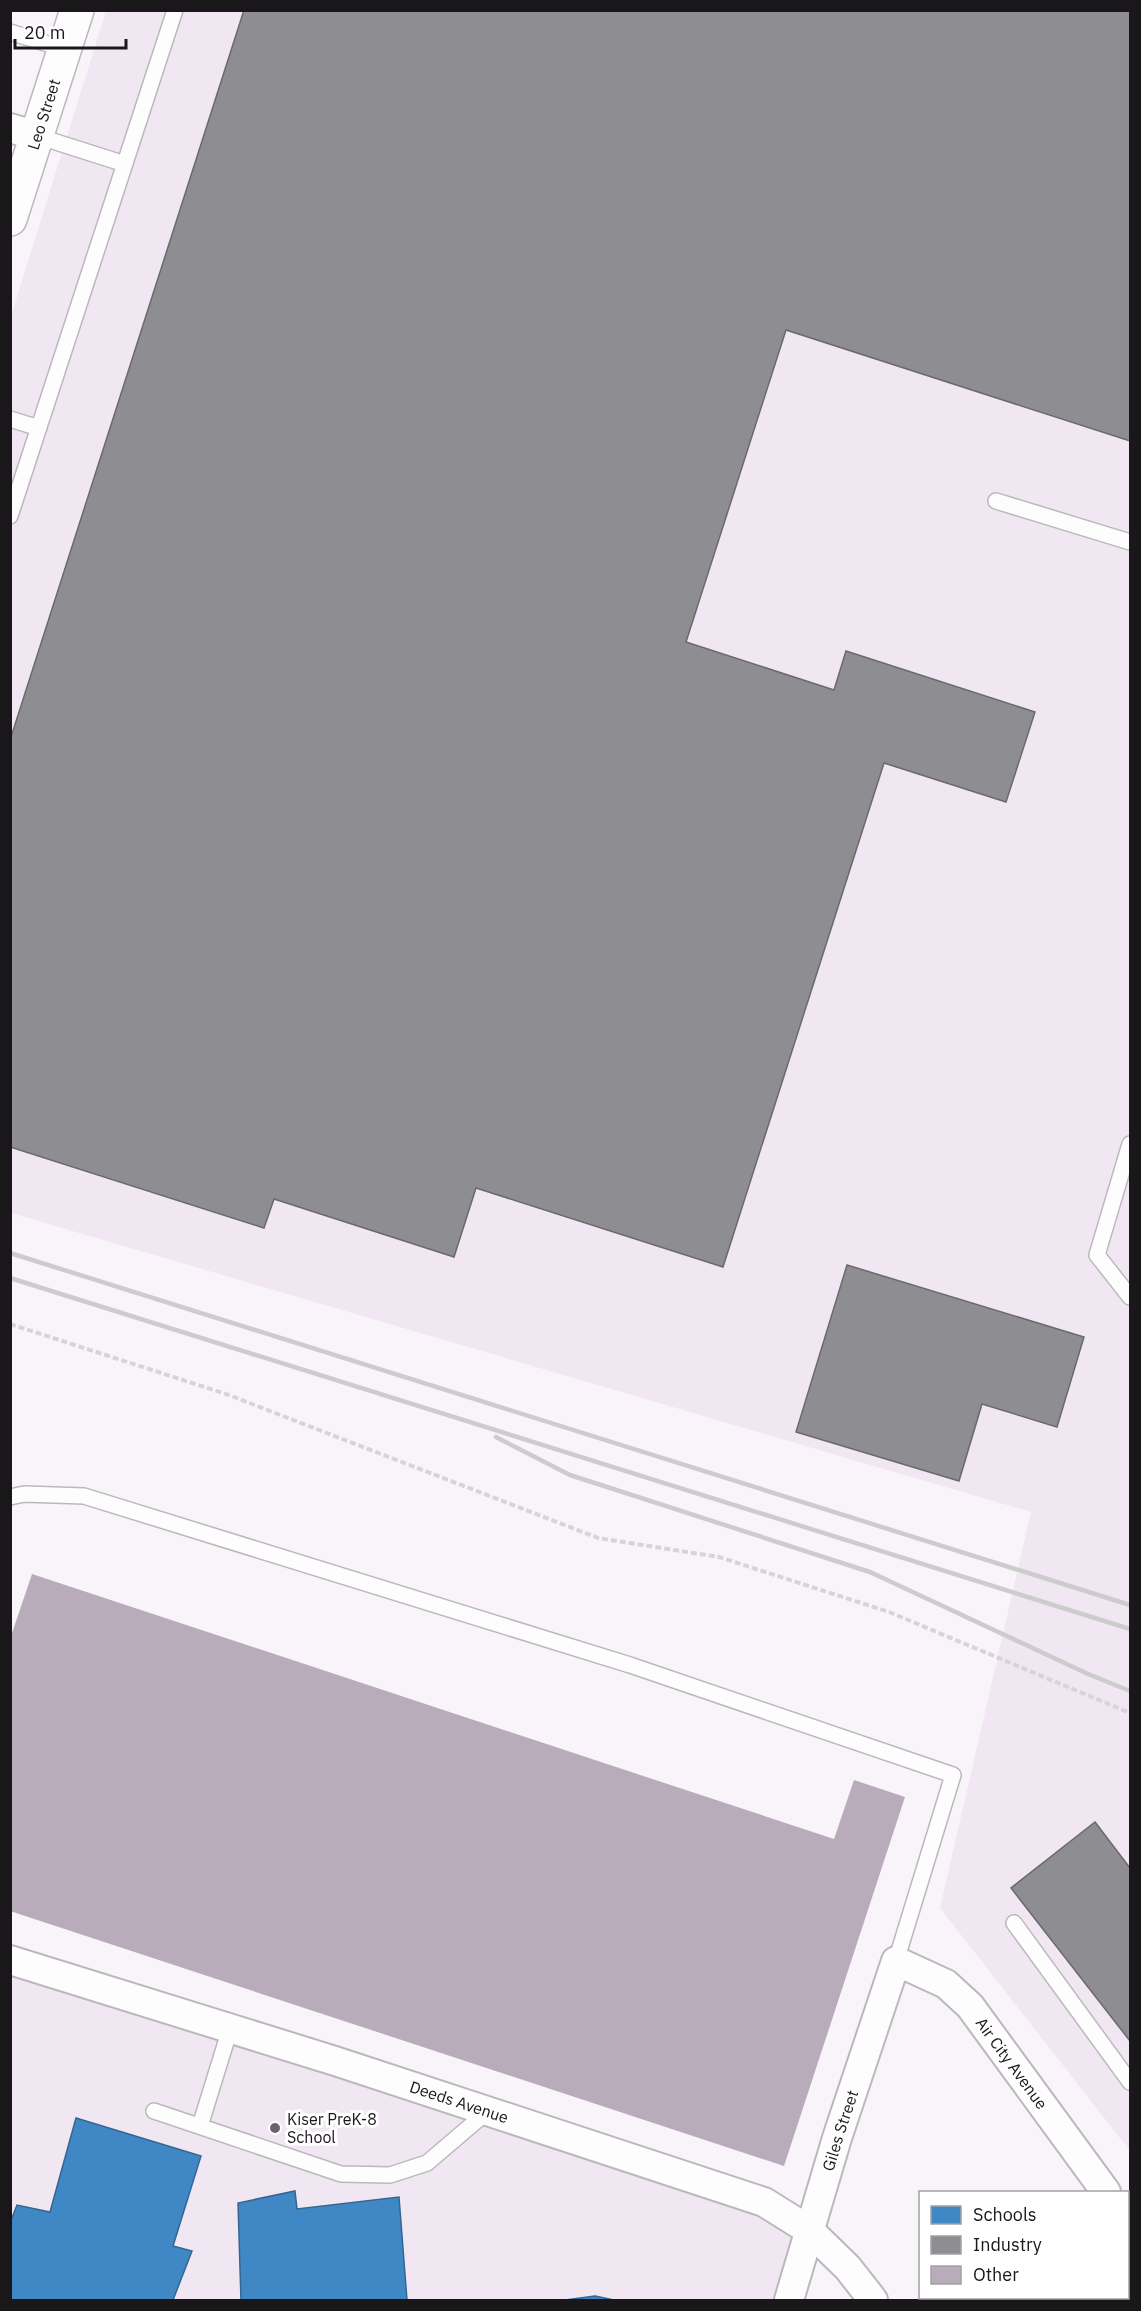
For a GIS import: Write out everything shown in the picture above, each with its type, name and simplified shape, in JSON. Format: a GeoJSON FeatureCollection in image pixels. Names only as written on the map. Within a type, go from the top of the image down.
{"type":"FeatureCollection","features":[{"type":"Feature","properties":{"kind":"street","name":"Leo Street"},"geometry":{"type":"LineString","coordinates":[[10,219],[24,132],[64,49],[77,10]]}},
{"type":"Feature","properties":{"kind":"street","name":"Deeds Avenue"},"geometry":{"type":"LineString","coordinates":[[10,1960],[488,2111],[764,2202],[809,2230],[848,2268],[873,2301]]}},
{"type":"Feature","properties":{"kind":"street","name":"Air City Avenue"},"geometry":{"type":"LineString","coordinates":[[896,1961],[946,1984],[970,2006],[1105,2191]]}},
{"type":"Feature","properties":{"kind":"street","name":"Giles Street"},"geometry":{"type":"LineString","coordinates":[[789,2301],[809,2230],[896,1961]]}},
{"type":"Feature","properties":{"kind":"lane"},"geometry":{"type":"LineString","coordinates":[[10,516],[175,10]]}},
{"type":"Feature","properties":{"kind":"lane"},"geometry":{"type":"LineString","coordinates":[[10,32],[64,49]]}},
{"type":"Feature","properties":{"kind":"lane"},"geometry":{"type":"LineString","coordinates":[[24,132],[125,164]]}},
{"type":"Feature","properties":{"kind":"lane"},"geometry":{"type":"LineString","coordinates":[[10,419],[39,428]]}},
{"type":"Feature","properties":{"kind":"lane"},"geometry":{"type":"LineString","coordinates":[[996,501],[1131,542]]}},
{"type":"Feature","properties":{"kind":"lane"},"geometry":{"type":"LineString","coordinates":[[1131,1144],[1097,1255],[1131,1297]]}},
{"type":"Feature","properties":{"kind":"lane"},"geometry":{"type":"LineString","coordinates":[[10,1497],[24,1494],[84,1496],[630,1665],[953,1775],[896,1961]]}},
{"type":"Feature","properties":{"kind":"lane"},"geometry":{"type":"LineString","coordinates":[[1014,1923],[1131,2082]]}},
{"type":"Feature","properties":{"kind":"lane"},"geometry":{"type":"LineString","coordinates":[[200,2126],[230,2029]]}},
{"type":"Feature","properties":{"kind":"lane"},"geometry":{"type":"LineString","coordinates":[[154,2111],[341,2174],[390,2175],[428,2163],[488,2111]]}},
{"type":"Feature","properties":{"kind":"path"},"geometry":{"type":"LineString","coordinates":[[10,1324],[226,1394],[598,1538],[719,1557],[889,1612],[1131,1713]]}},
{"type":"Feature","properties":{"kind":"shaded area"},"geometry":{"type":"Polygon","coordinates":[[[106,11],[1130,11],[1130,2151],[940,1908],[1031,1512],[11,1213],[11,316],[106,11]]]}},
{"type":"Feature","properties":{"kind":"shaded area","name":"Kiser PreK-8 School"},"geometry":{"type":"Polygon","coordinates":[[[10,1960],[809,2230],[789,2300],[11,2300],[10,1960]]]}},
{"type":"Feature","properties":{"kind":"building: Schools"},"geometry":{"type":"Polygon","coordinates":[[[76,2118],[201,2156],[173,2246],[192,2251],[173,2300],[10,2300],[10,2223],[17,2205],[50,2212],[76,2118]]]}},
{"type":"Feature","properties":{"kind":"building: Schools"},"geometry":{"type":"Polygon","coordinates":[[[295,2191],[297,2209],[399,2197],[407,2300],[241,2300],[238,2203],[295,2191]]]}},
{"type":"Feature","properties":{"kind":"building: Schools"},"geometry":{"type":"Polygon","coordinates":[[[595,2296],[614,2300],[565,2300],[595,2296]]]}},
{"type":"Feature","properties":{"kind":"building: Industry"},"geometry":{"type":"Polygon","coordinates":[[[244,10],[1130,10],[1130,441],[786,330],[686,642],[834,690],[846,651],[1035,712],[1006,802],[884,763],[723,1267],[476,1188],[454,1257],[274,1199],[264,1228],[10,1147],[10,740],[244,10]]]}},
{"type":"Feature","properties":{"kind":"building: Industry"},"geometry":{"type":"Polygon","coordinates":[[[847,1265],[1084,1337],[1057,1427],[982,1404],[959,1481],[796,1432],[847,1265]]]}},
{"type":"Feature","properties":{"kind":"building: Industry"},"geometry":{"type":"Polygon","coordinates":[[[1095,1822],[1130,1868],[1130,2041],[1011,1888],[1095,1822]]]}},
{"type":"Feature","properties":{"kind":"building: Other"},"geometry":{"type":"Polygon","coordinates":[[[32,1574],[834,1839],[854,1780],[905,1797],[784,2166],[10,1911],[10,1639],[32,1574]]]}},
{"type":"Feature","properties":{"kind":"railway"},"geometry":{"type":"LineString","coordinates":[[10,1253],[1130,1605]]}},
{"type":"Feature","properties":{"kind":"railway"},"geometry":{"type":"LineString","coordinates":[[10,1278],[1130,1629]]}},
{"type":"Feature","properties":{"kind":"railway"},"geometry":{"type":"LineString","coordinates":[[496,1437],[570,1475],[870,1572],[1088,1674],[1130,1691]]}},
{"type":"Feature","properties":{"kind":"place","name":"Kiser PreK-8 School"},"geometry":{"type":"Point","coordinates":[275,2128]}}]}
